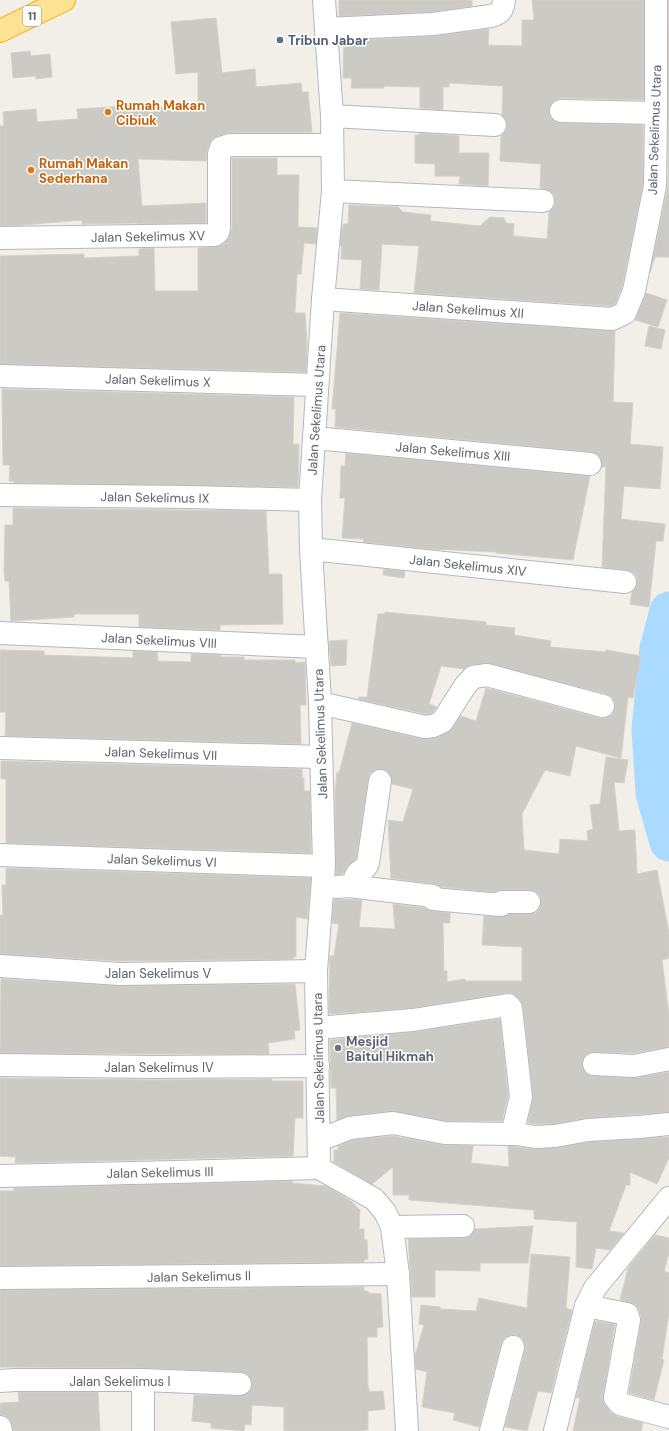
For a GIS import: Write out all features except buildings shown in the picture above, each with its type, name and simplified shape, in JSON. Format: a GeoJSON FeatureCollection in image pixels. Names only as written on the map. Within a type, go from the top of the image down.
{"type":"FeatureCollection","features":[{"type":"Feature","properties":{"kind":"highway","name":"11"},"geometry":{"type":"LineString","coordinates":[[0,31],[64,0]]}},
{"type":"Feature","properties":{"kind":"street","name":"Jalan Sekelimus Utara"},"geometry":{"type":"LineString","coordinates":[[319,1168],[316,971],[323,876],[320,703],[311,549],[310,500],[323,299],[333,191],[332,116],[324,0]]}},
{"type":"Feature","properties":{"kind":"street"},"geometry":{"type":"LineString","coordinates":[[326,29],[434,24],[491,16],[502,11],[504,0]]}},
{"type":"Feature","properties":{"kind":"street","name":"Jalan Sekelimus Utara"},"geometry":{"type":"LineString","coordinates":[[612,320],[625,313],[636,284],[654,186],[656,113],[656,0]]}},
{"type":"Feature","properties":{"kind":"street"},"geometry":{"type":"LineString","coordinates":[[561,111],[656,113]]}},
{"type":"Feature","properties":{"kind":"street"},"geometry":{"type":"LineString","coordinates":[[332,116],[495,125]]}},
{"type":"Feature","properties":{"kind":"street","name":"Jalan Sekelimus XV"},"geometry":{"type":"LineString","coordinates":[[0,238],[215,235],[219,228],[219,154],[221,148],[230,145],[332,145]]}},
{"type":"Feature","properties":{"kind":"street"},"geometry":{"type":"LineString","coordinates":[[333,191],[543,201]]}},
{"type":"Feature","properties":{"kind":"street","name":"Jalan Sekelimus XII"},"geometry":{"type":"LineString","coordinates":[[323,299],[612,320]]}},
{"type":"Feature","properties":{"kind":"street","name":"Jalan Sekelimus X"},"geometry":{"type":"LineString","coordinates":[[0,376],[317,385]]}},
{"type":"Feature","properties":{"kind":"street","name":"Jalan Sekelimus XIII"},"geometry":{"type":"LineString","coordinates":[[315,438],[590,464]]}},
{"type":"Feature","properties":{"kind":"street","name":"Jalan Sekelimus IX"},"geometry":{"type":"LineString","coordinates":[[0,495],[310,500]]}},
{"type":"Feature","properties":{"kind":"street","name":"Jalan Sekelimus XIV"},"geometry":{"type":"LineString","coordinates":[[311,549],[625,582]]}},
{"type":"Feature","properties":{"kind":"street","name":"Jalan Sekelimus VIII"},"geometry":{"type":"LineString","coordinates":[[0,633],[317,647]]}},
{"type":"Feature","properties":{"kind":"street"},"geometry":{"type":"LineString","coordinates":[[320,703],[425,727],[433,726],[442,722],[465,686],[473,677],[487,675],[603,706]]}},
{"type":"Feature","properties":{"kind":"street","name":"Jalan Sekelimus VII"},"geometry":{"type":"LineString","coordinates":[[0,748],[321,758]]}},
{"type":"Feature","properties":{"kind":"street"},"geometry":{"type":"LineString","coordinates":[[349,886],[353,884],[359,871],[368,864],[380,781]]}},
{"type":"Feature","properties":{"kind":"street","name":"Jalan Sekelimus VI"},"geometry":{"type":"LineString","coordinates":[[0,855],[323,876],[349,886],[433,896],[433,899],[501,905],[502,902],[529,902]]}},
{"type":"Feature","properties":{"kind":"street","name":"Jalan Sekelimus V"},"geometry":{"type":"LineString","coordinates":[[0,966],[120,974],[316,971]]}},
{"type":"Feature","properties":{"kind":"street"},"geometry":{"type":"LineString","coordinates":[[318,1028],[413,1020],[508,1005],[511,1008],[521,1097],[514,1126],[517,1134]]}},
{"type":"Feature","properties":{"kind":"street"},"geometry":{"type":"LineString","coordinates":[[594,1064],[634,1066],[669,1059]]}},
{"type":"Feature","properties":{"kind":"street","name":"Jalan Sekelimus IV"},"geometry":{"type":"LineString","coordinates":[[0,1065],[151,1067],[318,1066]]}},
{"type":"Feature","properties":{"kind":"street"},"geometry":{"type":"LineString","coordinates":[[319,1140],[350,1128],[393,1123],[445,1133],[517,1134],[535,1137],[555,1136],[588,1130],[669,1124]]}},
{"type":"Feature","properties":{"kind":"street"},"geometry":{"type":"LineString","coordinates":[[319,1168],[374,1199],[385,1212],[392,1227],[413,1430]]}},
{"type":"Feature","properties":{"kind":"street","name":"Jalan Sekelimus III"},"geometry":{"type":"LineString","coordinates":[[0,1176],[319,1168]]}},
{"type":"Feature","properties":{"kind":"street"},"geometry":{"type":"LineString","coordinates":[[555,1431],[586,1306],[595,1288],[669,1198]]}},
{"type":"Feature","properties":{"kind":"street"},"geometry":{"type":"LineString","coordinates":[[392,1227],[464,1226]]}},
{"type":"Feature","properties":{"kind":"street","name":"Jalan Sekelimus II"},"geometry":{"type":"LineString","coordinates":[[0,1278],[398,1274]]}},
{"type":"Feature","properties":{"kind":"street"},"geometry":{"type":"LineString","coordinates":[[586,1306],[627,1314],[629,1320],[615,1398],[620,1404],[669,1417]]}},
{"type":"Feature","properties":{"kind":"street"},"geometry":{"type":"LineString","coordinates":[[491,1431],[513,1347]]}},
{"type":"Feature","properties":{"kind":"street"},"geometry":{"type":"LineString","coordinates":[[143,1380],[143,1431]]}},
{"type":"Feature","properties":{"kind":"street","name":"Jalan Sekelimus I"},"geometry":{"type":"LineString","coordinates":[[0,1381],[143,1380],[240,1384]]}},
{"type":"Feature","properties":{"kind":"street"},"geometry":{"type":"LineString","coordinates":[[0,1427],[1,1431]]}},
{"type":"Feature","properties":{"kind":"waterway"},"geometry":{"type":"LineString","coordinates":[[669,611],[659,649],[651,729],[655,793],[669,842]]}},
{"type":"Feature","properties":{"kind":"place","name":"Tribun Jabar"},"geometry":{"type":"Point","coordinates":[280,40]}},
{"type":"Feature","properties":{"kind":"place","name":"Rumah Makan Cibiuk"},"geometry":{"type":"Point","coordinates":[108,112]}},
{"type":"Feature","properties":{"kind":"place","name":"Rumah Makan Sederhana"},"geometry":{"type":"Point","coordinates":[31,170]}},
{"type":"Feature","properties":{"kind":"place","name":"Mesjid Baitul Hikmah"},"geometry":{"type":"Point","coordinates":[338,1048]}}]}
